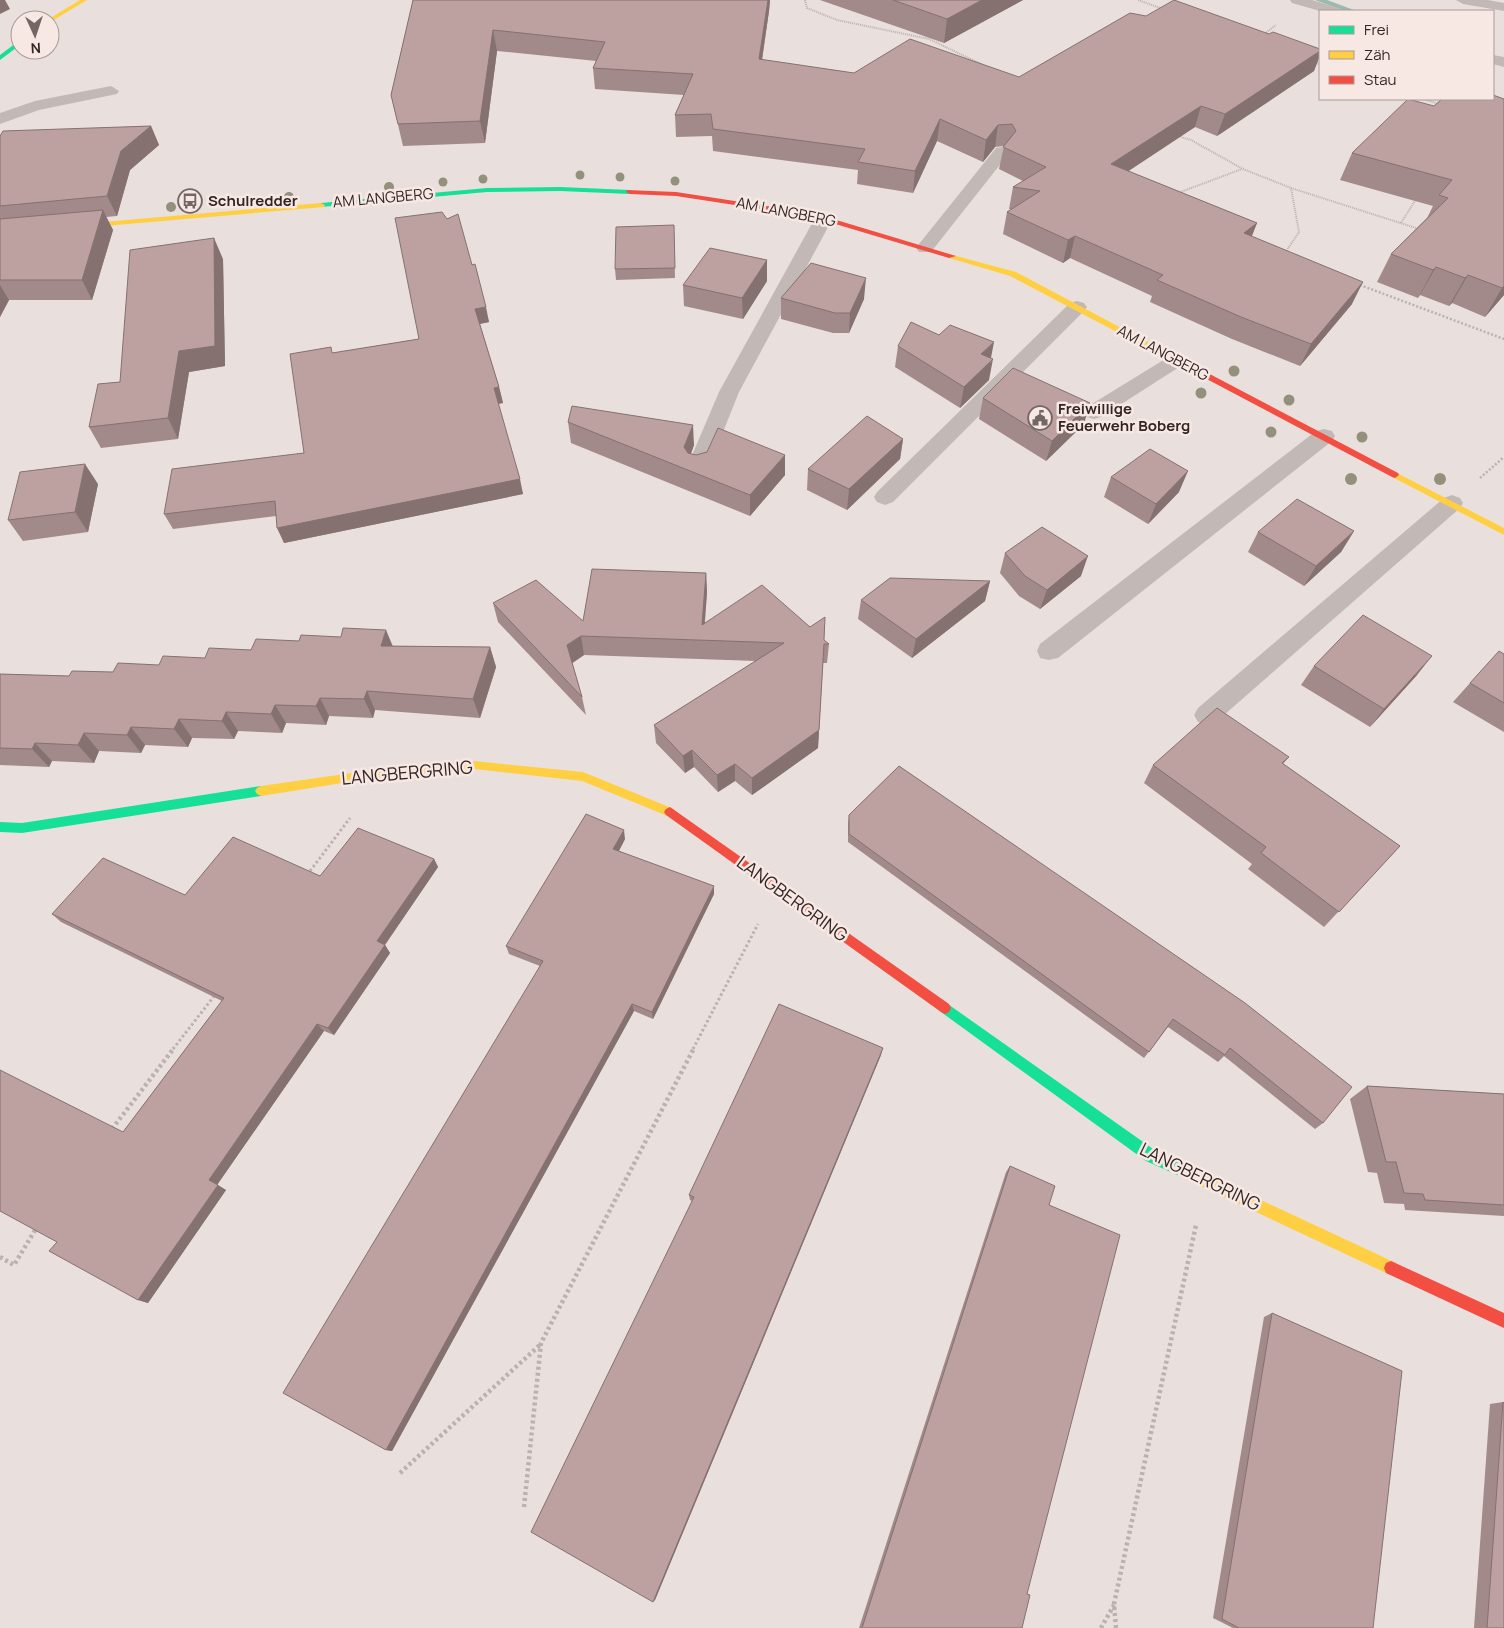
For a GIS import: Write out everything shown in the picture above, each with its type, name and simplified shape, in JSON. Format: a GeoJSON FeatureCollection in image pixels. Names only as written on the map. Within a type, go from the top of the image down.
{"type":"FeatureCollection","features":[{"type":"Feature","properties":{"kind":"street"},"geometry":{"type":"LineString","coordinates":[[60,14],[84,0]]}},
{"type":"Feature","properties":{"kind":"street"},"geometry":{"type":"LineString","coordinates":[[1297,0],[1331,10]]}},
{"type":"Feature","properties":{"kind":"street"},"geometry":{"type":"LineString","coordinates":[[1463,0],[1504,7]]}},
{"type":"Feature","properties":{"kind":"street"},"geometry":{"type":"LineString","coordinates":[[0,58],[10,50]]}},
{"type":"Feature","properties":{"kind":"street"},"geometry":{"type":"LineString","coordinates":[[0,119],[35,106],[111,91]]}},
{"type":"Feature","properties":{"kind":"street"},"geometry":{"type":"LineString","coordinates":[[925,248],[1002,152]]}},
{"type":"Feature","properties":{"kind":"street","name":"AM LANGBERG"},"geometry":{"type":"LineString","coordinates":[[0,233],[367,199],[487,190],[560,189],[676,194],[764,206],[824,218],[1013,274],[1504,532]]}},
{"type":"Feature","properties":{"kind":"street"},"geometry":{"type":"LineString","coordinates":[[698,467],[730,392],[824,218]]}},
{"type":"Feature","properties":{"kind":"street"},"geometry":{"type":"LineString","coordinates":[[885,497],[1077,307]]}},
{"type":"Feature","properties":{"kind":"street"},"geometry":{"type":"LineString","coordinates":[[1094,412],[1177,360]]}},
{"type":"Feature","properties":{"kind":"street"},"geometry":{"type":"LineString","coordinates":[[1048,651],[1324,436]]}},
{"type":"Feature","properties":{"kind":"street"},"geometry":{"type":"LineString","coordinates":[[1207,715],[1452,504]]}},
{"type":"Feature","properties":{"kind":"street","name":"LANGBERGRING"},"geometry":{"type":"LineString","coordinates":[[0,826],[22,828],[386,772],[474,765],[583,777],[676,814],[776,888],[1151,1156],[1504,1321]]}},
{"type":"Feature","properties":{"kind":"path"},"geometry":{"type":"LineString","coordinates":[[805,0],[807,8],[837,20],[929,39],[988,68]]}},
{"type":"Feature","properties":{"kind":"path"},"geometry":{"type":"LineString","coordinates":[[1138,0],[1165,10]]}},
{"type":"Feature","properties":{"kind":"path"},"geometry":{"type":"LineString","coordinates":[[901,33],[909,28]]}},
{"type":"Feature","properties":{"kind":"path"},"geometry":{"type":"LineString","coordinates":[[1312,61],[1319,64]]}},
{"type":"Feature","properties":{"kind":"path"},"geometry":{"type":"LineString","coordinates":[[1426,100],[1441,105]]}},
{"type":"Feature","properties":{"kind":"path"},"geometry":{"type":"LineString","coordinates":[[1172,134],[1191,140],[1243,169],[1291,188],[1401,222],[1426,232]]}},
{"type":"Feature","properties":{"kind":"path"},"geometry":{"type":"LineString","coordinates":[[1174,194],[1243,169]]}},
{"type":"Feature","properties":{"kind":"path"},"geometry":{"type":"LineString","coordinates":[[1280,260],[1299,232],[1291,188]]}},
{"type":"Feature","properties":{"kind":"path"},"geometry":{"type":"LineString","coordinates":[[1401,222],[1417,198]]}},
{"type":"Feature","properties":{"kind":"path"},"geometry":{"type":"LineString","coordinates":[[1357,284],[1504,339]]}},
{"type":"Feature","properties":{"kind":"path"},"geometry":{"type":"LineString","coordinates":[[1491,467],[1504,457]]}},
{"type":"Feature","properties":{"kind":"path"},"geometry":{"type":"LineString","coordinates":[[302,881],[386,772]]}},
{"type":"Feature","properties":{"kind":"path"},"geometry":{"type":"LineString","coordinates":[[400,1473],[541,1343],[776,888]]}},
{"type":"Feature","properties":{"kind":"path"},"geometry":{"type":"LineString","coordinates":[[110,1131],[218,991]]}},
{"type":"Feature","properties":{"kind":"path"},"geometry":{"type":"LineString","coordinates":[[1101,1628],[1114,1604],[1206,1181]]}},
{"type":"Feature","properties":{"kind":"path"},"geometry":{"type":"LineString","coordinates":[[0,1257],[14,1265],[38,1225]]}},
{"type":"Feature","properties":{"kind":"path"},"geometry":{"type":"LineString","coordinates":[[524,1508],[541,1343]]}},
{"type":"Feature","properties":{"kind":"path"},"geometry":{"type":"LineString","coordinates":[[1114,1604],[1116,1628]]}},
{"type":"Feature","properties":{"kind":"building"},"geometry":{"type":"Polygon","coordinates":[[[413,0],[768,0],[759,59],[854,73],[910,39],[1019,77],[1130,13],[1146,16],[1174,0],[1269,34],[1273,32],[1319,49],[1319,52],[1225,114],[1201,106],[1111,164],[1257,223],[1244,233],[1363,282],[1311,344],[1241,317],[1157,280],[1163,275],[1075,236],[1068,240],[1007,212],[1040,191],[1013,187],[1046,167],[1003,147],[1016,131],[1012,124],[998,125],[986,140],[940,119],[915,171],[858,162],[865,149],[713,129],[711,114],[675,115],[693,74],[593,68],[605,42],[493,30],[480,121],[398,124],[391,95],[413,0]]]}},
{"type":"Feature","properties":{"kind":"building"},"geometry":{"type":"Polygon","coordinates":[[[893,0],[982,0],[947,19],[893,0]]]}},
{"type":"Feature","properties":{"kind":"building"},"geometry":{"type":"Polygon","coordinates":[[[1494,95],[1504,99],[1504,286],[1502,288],[1468,275],[1465,278],[1436,267],[1433,270],[1391,254],[1448,198],[1439,195],[1452,180],[1352,153],[1407,100],[1434,106],[1441,100],[1494,100],[1494,95]]]}},
{"type":"Feature","properties":{"kind":"building"},"geometry":{"type":"Polygon","coordinates":[[[151,126],[121,151],[107,196],[0,206],[0,136],[3,131],[151,126]]]}},
{"type":"Feature","properties":{"kind":"building"},"geometry":{"type":"Polygon","coordinates":[[[103,210],[82,280],[0,280],[0,219],[103,210]]]}},
{"type":"Feature","properties":{"kind":"building"},"geometry":{"type":"Polygon","coordinates":[[[442,212],[447,219],[458,214],[472,265],[475,264],[486,307],[475,309],[499,387],[494,388],[520,479],[277,528],[275,501],[164,514],[172,469],[304,453],[290,354],[331,347],[332,353],[419,339],[395,218],[442,212]]]}},
{"type":"Feature","properties":{"kind":"building"},"geometry":{"type":"Polygon","coordinates":[[[674,225],[675,268],[615,269],[616,227],[674,225]]]}},
{"type":"Feature","properties":{"kind":"building"},"geometry":{"type":"Polygon","coordinates":[[[214,238],[215,346],[179,351],[168,418],[89,427],[98,384],[120,382],[130,250],[214,238]]]}},
{"type":"Feature","properties":{"kind":"building"},"geometry":{"type":"Polygon","coordinates":[[[710,248],[767,260],[742,298],[683,285],[710,248]]]}},
{"type":"Feature","properties":{"kind":"building"},"geometry":{"type":"Polygon","coordinates":[[[811,263],[866,278],[850,313],[835,313],[781,298],[811,263]]]}},
{"type":"Feature","properties":{"kind":"building"},"geometry":{"type":"Polygon","coordinates":[[[911,322],[939,335],[950,325],[994,342],[981,354],[993,359],[964,387],[898,346],[911,322]]]}},
{"type":"Feature","properties":{"kind":"building"},"geometry":{"type":"Polygon","coordinates":[[[1013,368],[1090,403],[1052,441],[983,398],[1013,368]]]}},
{"type":"Feature","properties":{"kind":"building"},"geometry":{"type":"Polygon","coordinates":[[[572,406],[693,425],[684,447],[688,453],[696,455],[707,452],[718,428],[785,455],[750,495],[568,422],[572,406]]]}},
{"type":"Feature","properties":{"kind":"building"},"geometry":{"type":"Polygon","coordinates":[[[867,416],[903,439],[849,489],[808,469],[867,416]]]}},
{"type":"Feature","properties":{"kind":"building"},"geometry":{"type":"Polygon","coordinates":[[[1150,449],[1188,471],[1156,504],[1111,477],[1150,449]]]}},
{"type":"Feature","properties":{"kind":"building"},"geometry":{"type":"Polygon","coordinates":[[[85,464],[75,512],[8,520],[20,472],[85,464]]]}},
{"type":"Feature","properties":{"kind":"building"},"geometry":{"type":"Polygon","coordinates":[[[1297,499],[1354,531],[1316,566],[1258,532],[1297,499]]]}},
{"type":"Feature","properties":{"kind":"building"},"geometry":{"type":"Polygon","coordinates":[[[1042,527],[1088,556],[1047,590],[1025,576],[1005,553],[1042,527]]]}},
{"type":"Feature","properties":{"kind":"building"},"geometry":{"type":"Polygon","coordinates":[[[592,569],[706,573],[702,625],[762,585],[810,627],[825,617],[824,640],[829,644],[824,644],[819,730],[752,778],[735,764],[717,775],[692,750],[683,756],[654,725],[784,643],[581,636],[567,645],[582,697],[493,603],[536,580],[583,621],[592,569]]]}},
{"type":"Feature","properties":{"kind":"building"},"geometry":{"type":"Polygon","coordinates":[[[890,578],[990,581],[916,639],[861,600],[890,578]]]}},
{"type":"Feature","properties":{"kind":"building"},"geometry":{"type":"Polygon","coordinates":[[[1363,615],[1432,656],[1384,709],[1314,666],[1363,615]]]}},
{"type":"Feature","properties":{"kind":"building"},"geometry":{"type":"Polygon","coordinates":[[[343,628],[386,630],[381,646],[490,647],[473,699],[367,691],[364,699],[320,698],[316,706],[275,705],[271,714],[226,712],[222,721],[179,719],[174,729],[131,727],[127,735],[84,733],[78,745],[35,743],[32,749],[0,748],[0,674],[69,676],[72,671],[113,672],[118,663],[159,665],[163,656],[205,658],[209,648],[251,650],[256,639],[299,641],[301,635],[341,637],[343,628]]]}},
{"type":"Feature","properties":{"kind":"building"},"geometry":{"type":"Polygon","coordinates":[[[1499,651],[1504,654],[1504,703],[1470,683],[1499,651]]]}},
{"type":"Feature","properties":{"kind":"building"},"geometry":{"type":"Polygon","coordinates":[[[1217,708],[1289,757],[1282,763],[1400,846],[1339,912],[1261,853],[1266,847],[1153,765],[1217,708]]]}},
{"type":"Feature","properties":{"kind":"building"},"geometry":{"type":"Polygon","coordinates":[[[899,766],[1245,1003],[1352,1087],[1323,1123],[1230,1048],[1225,1055],[1173,1019],[1149,1052],[849,834],[849,815],[899,766]]]}},
{"type":"Feature","properties":{"kind":"building"},"geometry":{"type":"Polygon","coordinates":[[[586,814],[624,830],[613,849],[714,886],[652,1012],[632,1004],[386,1450],[283,1393],[543,961],[506,946],[586,814]]]}},
{"type":"Feature","properties":{"kind":"building"},"geometry":{"type":"Polygon","coordinates":[[[358,828],[434,859],[377,941],[385,945],[328,1028],[317,1024],[209,1180],[218,1185],[138,1300],[49,1251],[57,1242],[0,1211],[0,1070],[123,1132],[224,998],[52,914],[103,858],[185,895],[233,837],[320,876],[358,828]]]}},
{"type":"Feature","properties":{"kind":"building"},"geometry":{"type":"Polygon","coordinates":[[[779,1004],[883,1048],[653,1602],[531,1532],[694,1197],[689,1195],[779,1004]]]}},
{"type":"Feature","properties":{"kind":"building"},"geometry":{"type":"Polygon","coordinates":[[[1367,1086],[1504,1094],[1504,1205],[1425,1200],[1423,1194],[1404,1193],[1396,1162],[1386,1162],[1367,1086]]]}},
{"type":"Feature","properties":{"kind":"building"},"geometry":{"type":"Polygon","coordinates":[[[1010,1166],[1055,1186],[1049,1205],[1120,1235],[1027,1594],[1030,1595],[1022,1628],[862,1628],[1010,1166]]]}},
{"type":"Feature","properties":{"kind":"building"},"geometry":{"type":"Polygon","coordinates":[[[1272,1313],[1402,1371],[1373,1628],[1239,1628],[1222,1619],[1272,1313]]]}},
{"type":"Feature","properties":{"kind":"building"},"geometry":{"type":"Polygon","coordinates":[[[1503,1402],[1504,1628],[1487,1628],[1503,1402]]]}},
{"type":"Feature","properties":{"kind":"waterway"},"geometry":{"type":"LineString","coordinates":[[1319,0],[1350,10]]}},
{"type":"Feature","properties":{"kind":"traffic: fast"},"geometry":{"type":"LineString","coordinates":[[0,58],[10,50]]}},
{"type":"Feature","properties":{"kind":"traffic: fast"},"geometry":{"type":"LineString","coordinates":[[321,205],[487,190],[560,189],[630,192]]}},
{"type":"Feature","properties":{"kind":"traffic: fast"},"geometry":{"type":"LineString","coordinates":[[0,827],[22,828],[261,791]]}},
{"type":"Feature","properties":{"kind":"traffic: fast"},"geometry":{"type":"LineString","coordinates":[[945,1008],[1151,1156],[1186,1172]]}},
{"type":"Feature","properties":{"kind":"traffic: slow"},"geometry":{"type":"LineString","coordinates":[[60,14],[84,0]]}},
{"type":"Feature","properties":{"kind":"traffic: slow"},"geometry":{"type":"LineString","coordinates":[[0,233],[321,205]]}},
{"type":"Feature","properties":{"kind":"traffic: slow"},"geometry":{"type":"LineString","coordinates":[[952,256],[1013,274],[1204,374]]}},
{"type":"Feature","properties":{"kind":"traffic: slow"},"geometry":{"type":"LineString","coordinates":[[1395,475],[1504,532]]}},
{"type":"Feature","properties":{"kind":"traffic: slow"},"geometry":{"type":"LineString","coordinates":[[261,791],[386,772],[474,765],[583,777],[670,812]]}},
{"type":"Feature","properties":{"kind":"traffic: slow"},"geometry":{"type":"LineString","coordinates":[[1186,1172],[1391,1268]]}},
{"type":"Feature","properties":{"kind":"traffic: jam"},"geometry":{"type":"LineString","coordinates":[[630,192],[676,194],[813,215],[952,256]]}},
{"type":"Feature","properties":{"kind":"traffic: jam"},"geometry":{"type":"LineString","coordinates":[[1204,374],[1395,475]]}},
{"type":"Feature","properties":{"kind":"traffic: jam"},"geometry":{"type":"LineString","coordinates":[[670,812],[945,1008]]}},
{"type":"Feature","properties":{"kind":"traffic: jam"},"geometry":{"type":"LineString","coordinates":[[1391,1268],[1504,1321]]}},
{"type":"Feature","properties":{"kind":"place","name":"Schulredder"},"geometry":{"type":"Point","coordinates":[190,201]}},
{"type":"Feature","properties":{"kind":"place","name":"Freiwillige Feuerwehr Boberg"},"geometry":{"type":"Point","coordinates":[1040,418]}}]}
